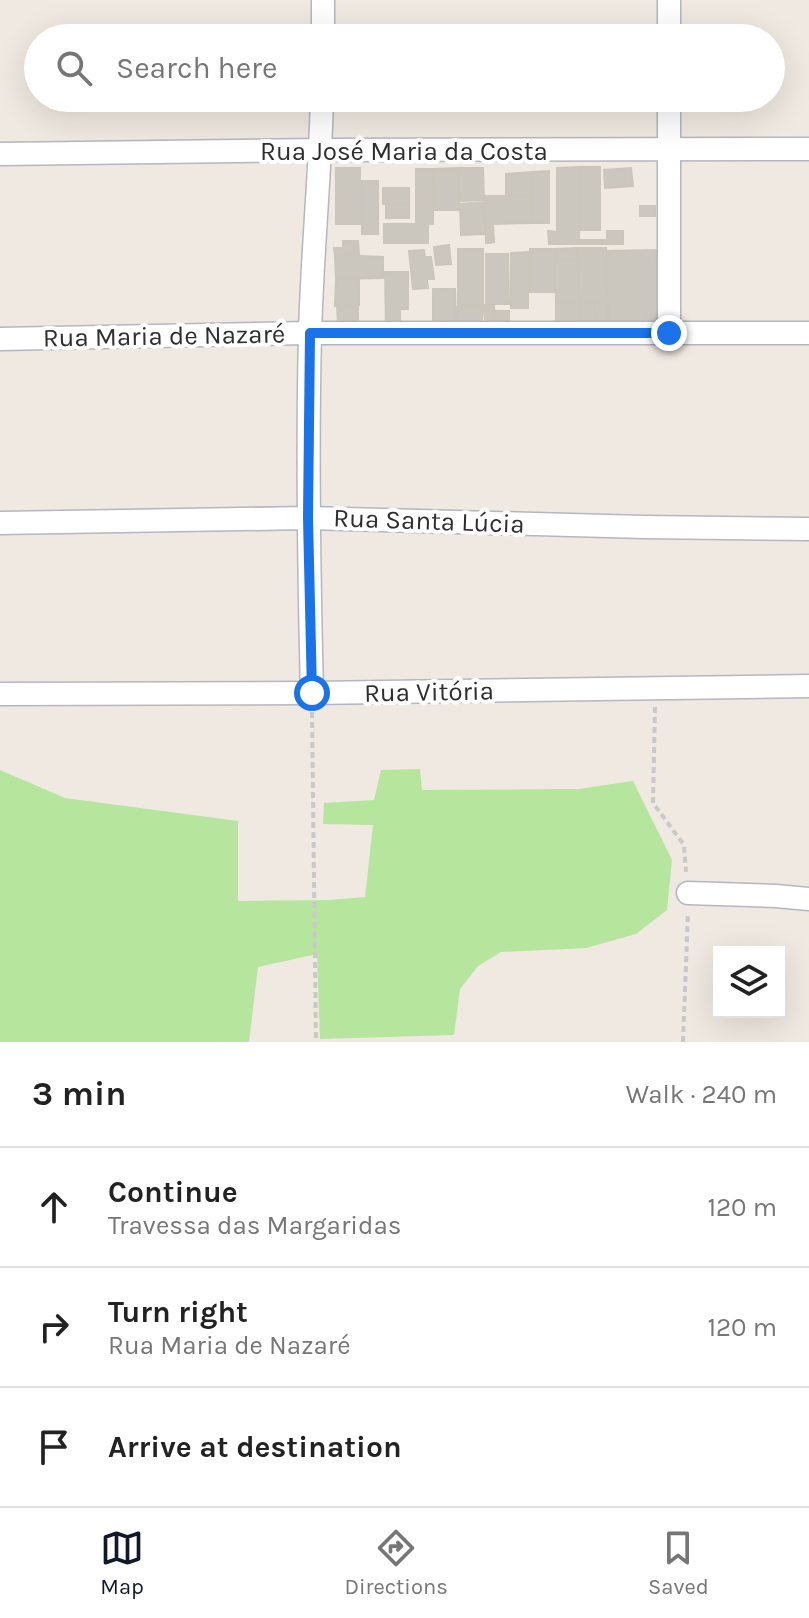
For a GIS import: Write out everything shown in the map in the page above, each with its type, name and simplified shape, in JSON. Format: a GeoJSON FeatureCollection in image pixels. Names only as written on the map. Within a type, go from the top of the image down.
{"type":"FeatureCollection","features":[{"type":"Feature","properties":{"kind":"street"},"geometry":{"type":"LineString","coordinates":[[323,0],[323,24]]}},
{"type":"Feature","properties":{"kind":"street"},"geometry":{"type":"LineString","coordinates":[[669,0],[669,24]]}},
{"type":"Feature","properties":{"kind":"street"},"geometry":{"type":"LineString","coordinates":[[312,693],[308,518],[310,333],[322,112]]}},
{"type":"Feature","properties":{"kind":"street"},"geometry":{"type":"LineString","coordinates":[[669,112],[669,333]]}},
{"type":"Feature","properties":{"kind":"street","name":"Rua José Maria da Costa"},"geometry":{"type":"LineString","coordinates":[[0,154],[809,149]]}},
{"type":"Feature","properties":{"kind":"street","name":"Rua Maria de Nazaré"},"geometry":{"type":"LineString","coordinates":[[0,339],[310,333],[809,333]]}},
{"type":"Feature","properties":{"kind":"street","name":"Rua Santa Lúcia"},"geometry":{"type":"LineString","coordinates":[[0,523],[308,518],[809,529]]}},
{"type":"Feature","properties":{"kind":"street","name":"Rua Vitória"},"geometry":{"type":"LineString","coordinates":[[0,694],[809,686]]}},
{"type":"Feature","properties":{"kind":"street"},"geometry":{"type":"LineString","coordinates":[[688,893],[809,899]]}},
{"type":"Feature","properties":{"kind":"path"},"geometry":{"type":"LineString","coordinates":[[655,688],[653,803],[684,845],[688,893],[683,1042]]}},
{"type":"Feature","properties":{"kind":"path"},"geometry":{"type":"LineString","coordinates":[[312,693],[316,1042]]}},
{"type":"Feature","properties":{"kind":"green space"},"geometry":{"type":"Polygon","coordinates":[[[420,769],[422,790],[578,789],[633,781],[672,860],[667,910],[636,934],[586,948],[501,952],[478,966],[460,989],[454,1035],[320,1039],[317,954],[258,967],[249,1042],[0,1042],[0,770],[65,798],[238,821],[238,901],[365,897],[373,825],[323,824],[324,803],[374,800],[381,770],[420,769]]]}},
{"type":"Feature","properties":{"kind":"building"},"geometry":{"type":"Polygon","coordinates":[[[580,167],[579,240],[607,240],[607,231],[623,231],[623,244],[549,244],[548,231],[557,232],[557,168],[580,167]]]}},
{"type":"Feature","properties":{"kind":"building"},"geometry":{"type":"Polygon","coordinates":[[[580,167],[600,167],[600,208],[580,208],[580,167]]]}},
{"type":"Feature","properties":{"kind":"building"},"geometry":{"type":"Polygon","coordinates":[[[336,168],[360,168],[360,224],[336,224],[336,168]]]}},
{"type":"Feature","properties":{"kind":"building"},"geometry":{"type":"Polygon","coordinates":[[[458,168],[459,210],[434,210],[433,169],[458,168]]]}},
{"type":"Feature","properties":{"kind":"building"},"geometry":{"type":"Polygon","coordinates":[[[458,168],[483,168],[484,200],[460,201],[458,168]]]}},
{"type":"Feature","properties":{"kind":"building"},"geometry":{"type":"Polygon","coordinates":[[[631,168],[633,186],[605,188],[604,170],[631,168]]]}},
{"type":"Feature","properties":{"kind":"building"},"geometry":{"type":"Polygon","coordinates":[[[416,169],[433,169],[433,224],[416,224],[416,169]]]}},
{"type":"Feature","properties":{"kind":"building"},"geometry":{"type":"Polygon","coordinates":[[[549,171],[549,223],[532,223],[532,172],[549,171]]]}},
{"type":"Feature","properties":{"kind":"building"},"geometry":{"type":"Polygon","coordinates":[[[532,172],[531,196],[506,195],[506,174],[532,172]]]}},
{"type":"Feature","properties":{"kind":"building"},"geometry":{"type":"Polygon","coordinates":[[[362,181],[378,181],[378,234],[362,234],[362,181]]]}},
{"type":"Feature","properties":{"kind":"building"},"geometry":{"type":"Polygon","coordinates":[[[383,188],[409,188],[409,204],[383,204],[383,188]]]}},
{"type":"Feature","properties":{"kind":"building"},"geometry":{"type":"Polygon","coordinates":[[[485,196],[531,196],[532,223],[493,224],[494,242],[486,243],[485,196]]]}},
{"type":"Feature","properties":{"kind":"building"},"geometry":{"type":"Polygon","coordinates":[[[484,202],[485,234],[461,235],[460,204],[484,202]]]}},
{"type":"Feature","properties":{"kind":"building"},"geometry":{"type":"Polygon","coordinates":[[[386,205],[409,205],[409,218],[386,218],[386,205]]]}},
{"type":"Feature","properties":{"kind":"building"},"geometry":{"type":"Polygon","coordinates":[[[640,206],[655,206],[655,216],[640,216],[640,206]]]}},
{"type":"Feature","properties":{"kind":"building"},"geometry":{"type":"Polygon","coordinates":[[[580,208],[600,208],[600,230],[581,230],[580,208]]]}},
{"type":"Feature","properties":{"kind":"building"},"geometry":{"type":"Polygon","coordinates":[[[384,224],[428,224],[428,243],[384,243],[384,224]]]}},
{"type":"Feature","properties":{"kind":"building"},"geometry":{"type":"Polygon","coordinates":[[[343,241],[358,241],[359,255],[335,255],[334,248],[343,248],[343,241]]]}},
{"type":"Feature","properties":{"kind":"building"},"geometry":{"type":"Polygon","coordinates":[[[449,245],[451,264],[436,265],[434,247],[449,245]]]}},
{"type":"Feature","properties":{"kind":"building"},"geometry":{"type":"Polygon","coordinates":[[[577,248],[578,259],[555,260],[555,249],[577,248]]]}},
{"type":"Feature","properties":{"kind":"building"},"geometry":{"type":"Polygon","coordinates":[[[577,248],[606,248],[607,303],[579,303],[577,248]]]}},
{"type":"Feature","properties":{"kind":"building"},"geometry":{"type":"Polygon","coordinates":[[[458,249],[483,249],[483,305],[458,305],[458,249]]]}},
{"type":"Feature","properties":{"kind":"building"},"geometry":{"type":"Polygon","coordinates":[[[530,249],[555,249],[554,292],[530,292],[530,249]]]}},
{"type":"Feature","properties":{"kind":"building"},"geometry":{"type":"Polygon","coordinates":[[[424,250],[425,257],[431,257],[434,279],[427,279],[428,288],[413,289],[409,251],[424,250]]]}},
{"type":"Feature","properties":{"kind":"building"},"geometry":{"type":"Polygon","coordinates":[[[656,250],[657,321],[608,321],[608,251],[656,250]]]}},
{"type":"Feature","properties":{"kind":"building"},"geometry":{"type":"Polygon","coordinates":[[[528,252],[528,308],[511,308],[511,253],[528,252]]]}},
{"type":"Feature","properties":{"kind":"building"},"geometry":{"type":"Polygon","coordinates":[[[486,254],[508,254],[509,304],[486,304],[486,254]]]}},
{"type":"Feature","properties":{"kind":"building"},"geometry":{"type":"Polygon","coordinates":[[[335,255],[383,257],[383,278],[336,279],[335,255]]]}},
{"type":"Feature","properties":{"kind":"building"},"geometry":{"type":"Polygon","coordinates":[[[578,259],[579,303],[556,303],[555,260],[578,259]]]}},
{"type":"Feature","properties":{"kind":"building"},"geometry":{"type":"Polygon","coordinates":[[[385,272],[408,272],[408,309],[400,309],[400,330],[386,330],[385,272]]]}},
{"type":"Feature","properties":{"kind":"building"},"geometry":{"type":"Polygon","coordinates":[[[336,279],[359,280],[359,305],[335,306],[336,279]]]}},
{"type":"Feature","properties":{"kind":"building"},"geometry":{"type":"Polygon","coordinates":[[[433,289],[455,289],[456,331],[433,331],[433,289]]]}},
{"type":"Feature","properties":{"kind":"building"},"geometry":{"type":"Polygon","coordinates":[[[556,303],[579,303],[579,322],[556,322],[556,303]]]}},
{"type":"Feature","properties":{"kind":"building"},"geometry":{"type":"Polygon","coordinates":[[[579,303],[595,303],[596,321],[579,322],[579,303]]]}},
{"type":"Feature","properties":{"kind":"building"},"geometry":{"type":"Polygon","coordinates":[[[595,303],[607,303],[608,321],[596,321],[595,303]]]}},
{"type":"Feature","properties":{"kind":"building"},"geometry":{"type":"Polygon","coordinates":[[[483,305],[494,306],[495,320],[485,320],[483,305]]]}},
{"type":"Feature","properties":{"kind":"building"},"geometry":{"type":"Polygon","coordinates":[[[358,306],[358,326],[338,327],[337,307],[358,306]]]}},
{"type":"Feature","properties":{"kind":"building"},"geometry":{"type":"Polygon","coordinates":[[[457,307],[482,307],[482,321],[457,321],[457,307]]]}},
{"type":"Feature","properties":{"kind":"building"},"geometry":{"type":"Polygon","coordinates":[[[495,311],[509,311],[509,321],[495,320],[495,311]]]}},
{"type":"Feature","properties":{"kind":"route"},"geometry":{"type":"LineString","coordinates":[[312,693],[308,518],[310,333],[669,333]]}}]}
